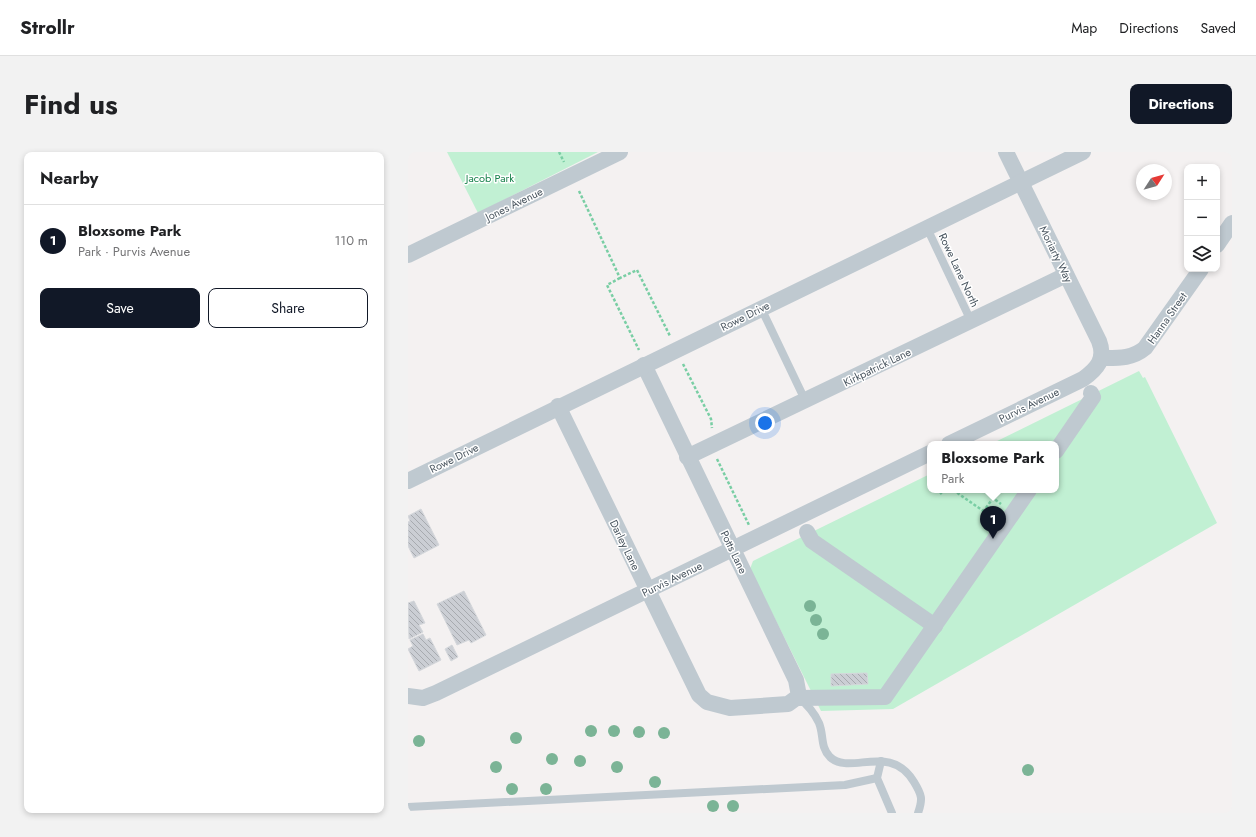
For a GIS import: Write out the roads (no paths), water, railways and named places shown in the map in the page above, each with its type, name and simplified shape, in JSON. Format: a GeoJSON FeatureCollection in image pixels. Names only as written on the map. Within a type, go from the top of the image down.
{"type":"FeatureCollection","features":[{"type":"Feature","properties":{"kind":"street","name":"Jones Avenue"},"geometry":{"type":"LineString","coordinates":[[408,255],[620,152]]}},
{"type":"Feature","properties":{"kind":"street","name":"Moriarty Way"},"geometry":{"type":"LineString","coordinates":[[1006,152],[1099,341],[1102,350],[1102,358]]}},
{"type":"Feature","properties":{"kind":"street","name":"Rowe Drive"},"geometry":{"type":"LineString","coordinates":[[408,481],[558,406],[1083,152]]}},
{"type":"Feature","properties":{"kind":"street"},"geometry":{"type":"LineString","coordinates":[[1220,241],[1232,223]]}},
{"type":"Feature","properties":{"kind":"street","name":"Hanna Street"},"geometry":{"type":"LineString","coordinates":[[1102,358],[1130,356],[1138,354],[1145,348],[1198,272]]}},
{"type":"Feature","properties":{"kind":"street","name":"Kirkpatrick Lane"},"geometry":{"type":"LineString","coordinates":[[687,457],[1066,275]]}},
{"type":"Feature","properties":{"kind":"street","name":"Purvis Avenue"},"geometry":{"type":"LineString","coordinates":[[955,441],[1083,379],[1098,366],[1102,358]]}},
{"type":"Feature","properties":{"kind":"street","name":"Potts Lane"},"geometry":{"type":"LineString","coordinates":[[644,365],[687,457],[796,680],[799,688],[799,696],[797,698]]}},
{"type":"Feature","properties":{"kind":"street"},"geometry":{"type":"LineString","coordinates":[[1059,447],[1093,397],[1091,393]]}},
{"type":"Feature","properties":{"kind":"street","name":"Darley Lane"},"geometry":{"type":"LineString","coordinates":[[558,406],[699,694],[707,702],[719,707],[788,704],[797,698]]}},
{"type":"Feature","properties":{"kind":"street","name":"Purvis Avenue"},"geometry":{"type":"LineString","coordinates":[[410,696],[423,698],[436,693],[927,454]]}},
{"type":"Feature","properties":{"kind":"street"},"geometry":{"type":"LineString","coordinates":[[797,698],[885,697],[920,657],[935,626],[1027,493]]}},
{"type":"Feature","properties":{"kind":"street"},"geometry":{"type":"LineString","coordinates":[[807,532],[812,541],[935,626]]}},
{"type":"Feature","properties":{"kind":"lane","name":"Rowe Lane North"},"geometry":{"type":"LineString","coordinates":[[927,228],[971,321]]}},
{"type":"Feature","properties":{"kind":"lane"},"geometry":{"type":"LineString","coordinates":[[761,308],[805,400]]}},
{"type":"Feature","properties":{"kind":"lane"},"geometry":{"type":"LineString","coordinates":[[797,698],[806,703],[819,723],[823,747],[830,757],[838,762],[881,760],[904,768],[919,790],[922,801],[918,813]]}},
{"type":"Feature","properties":{"kind":"lane"},"geometry":{"type":"LineString","coordinates":[[881,760],[877,778],[892,813]]}},
{"type":"Feature","properties":{"kind":"lane"},"geometry":{"type":"LineString","coordinates":[[408,807],[845,785],[877,778]]}},
{"type":"Feature","properties":{"kind":"place","name":"Bloxsome Park"},"geometry":{"type":"Point","coordinates":[993,539]}},
{"type":"Feature","properties":{"kind":"park label","name":"Jacob Park"},"geometry":{"type":"Point","coordinates":[490,178]}}]}
